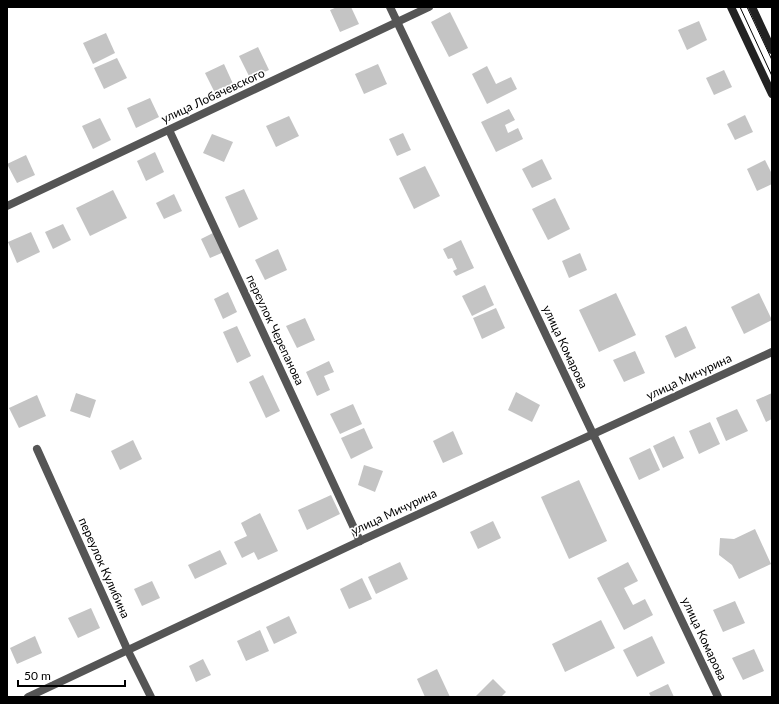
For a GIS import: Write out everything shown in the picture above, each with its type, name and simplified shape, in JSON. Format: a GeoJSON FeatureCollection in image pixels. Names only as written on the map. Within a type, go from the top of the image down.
{"type":"FeatureCollection","features":[{"type":"Feature","properties":{"kind":"main road"},"geometry":{"type":"LineString","coordinates":[[731,7],[772,94]]}},
{"type":"Feature","properties":{"kind":"main road"},"geometry":{"type":"LineString","coordinates":[[752,7],[772,50]]}},
{"type":"Feature","properties":{"kind":"street","name":"улица Комарова"},"geometry":{"type":"LineString","coordinates":[[390,7],[718,697]]}},
{"type":"Feature","properties":{"kind":"street","name":"улица Лобачевского"},"geometry":{"type":"LineString","coordinates":[[7,206],[429,7]]}},
{"type":"Feature","properties":{"kind":"street","name":"переулок Черепанова"},"geometry":{"type":"LineString","coordinates":[[169,130],[360,541]]}},
{"type":"Feature","properties":{"kind":"street","name":"улица Мичурина"},"geometry":{"type":"LineString","coordinates":[[28,697],[360,541],[772,352]]}},
{"type":"Feature","properties":{"kind":"street","name":"переулок Кулибина"},"geometry":{"type":"LineString","coordinates":[[37,449],[128,651],[151,697]]}},
{"type":"Feature","properties":{"kind":"building"},"geometry":{"type":"Polygon","coordinates":[[[337,7],[351,7],[359,24],[340,32],[330,10],[337,7]]]}},
{"type":"Feature","properties":{"kind":"building"},"geometry":{"type":"Polygon","coordinates":[[[450,12],[468,48],[449,57],[431,22],[450,12]]]}},
{"type":"Feature","properties":{"kind":"building"},"geometry":{"type":"Polygon","coordinates":[[[699,21],[707,40],[687,50],[678,30],[699,21]]]}},
{"type":"Feature","properties":{"kind":"building"},"geometry":{"type":"Polygon","coordinates":[[[106,33],[115,53],[93,64],[83,43],[106,33]]]}},
{"type":"Feature","properties":{"kind":"building"},"geometry":{"type":"Polygon","coordinates":[[[258,47],[269,70],[250,78],[239,56],[258,47]]]}},
{"type":"Feature","properties":{"kind":"building"},"geometry":{"type":"Polygon","coordinates":[[[117,58],[127,78],[104,89],[94,68],[117,58]]]}},
{"type":"Feature","properties":{"kind":"building"},"geometry":{"type":"Polygon","coordinates":[[[224,64],[234,86],[216,95],[205,73],[224,64]]]}},
{"type":"Feature","properties":{"kind":"building"},"geometry":{"type":"Polygon","coordinates":[[[378,64],[387,84],[364,94],[355,74],[378,64]]]}},
{"type":"Feature","properties":{"kind":"building"},"geometry":{"type":"Polygon","coordinates":[[[487,66],[496,84],[511,77],[517,89],[487,104],[472,74],[487,66]]]}},
{"type":"Feature","properties":{"kind":"building"},"geometry":{"type":"Polygon","coordinates":[[[724,70],[732,87],[714,95],[706,78],[724,70]]]}},
{"type":"Feature","properties":{"kind":"building"},"geometry":{"type":"Polygon","coordinates":[[[150,98],[159,117],[136,128],[127,108],[150,98]]]}},
{"type":"Feature","properties":{"kind":"building"},"geometry":{"type":"Polygon","coordinates":[[[509,109],[515,120],[505,125],[508,133],[518,128],[523,139],[496,152],[481,122],[509,109]]]}},
{"type":"Feature","properties":{"kind":"building"},"geometry":{"type":"Polygon","coordinates":[[[745,115],[753,132],[735,140],[727,124],[745,115]]]}},
{"type":"Feature","properties":{"kind":"building"},"geometry":{"type":"Polygon","coordinates":[[[289,116],[299,136],[276,147],[266,126],[289,116]]]}},
{"type":"Feature","properties":{"kind":"building"},"geometry":{"type":"Polygon","coordinates":[[[100,118],[111,140],[93,149],[82,126],[100,118]]]}},
{"type":"Feature","properties":{"kind":"building"},"geometry":{"type":"Polygon","coordinates":[[[403,133],[411,150],[397,156],[389,139],[403,133]]]}},
{"type":"Feature","properties":{"kind":"building"},"geometry":{"type":"Polygon","coordinates":[[[212,134],[233,142],[224,162],[203,153],[212,134]]]}},
{"type":"Feature","properties":{"kind":"building"},"geometry":{"type":"Polygon","coordinates":[[[155,152],[164,172],[146,181],[137,161],[155,152]]]}},
{"type":"Feature","properties":{"kind":"building"},"geometry":{"type":"Polygon","coordinates":[[[26,155],[35,175],[17,183],[7,164],[26,155]]]}},
{"type":"Feature","properties":{"kind":"building"},"geometry":{"type":"Polygon","coordinates":[[[542,159],[552,179],[532,188],[522,169],[542,159]]]}},
{"type":"Feature","properties":{"kind":"building"},"geometry":{"type":"Polygon","coordinates":[[[765,160],[772,174],[772,184],[757,191],[747,169],[765,160]]]}},
{"type":"Feature","properties":{"kind":"building"},"geometry":{"type":"Polygon","coordinates":[[[425,166],[440,196],[414,209],[399,178],[425,166]]]}},
{"type":"Feature","properties":{"kind":"building"},"geometry":{"type":"Polygon","coordinates":[[[244,189],[258,219],[239,228],[225,197],[244,189]]]}},
{"type":"Feature","properties":{"kind":"building"},"geometry":{"type":"Polygon","coordinates":[[[113,190],[127,218],[90,236],[76,208],[113,190]]]}},
{"type":"Feature","properties":{"kind":"building"},"geometry":{"type":"Polygon","coordinates":[[[174,194],[182,211],[164,219],[156,203],[174,194]]]}},
{"type":"Feature","properties":{"kind":"building"},"geometry":{"type":"Polygon","coordinates":[[[555,198],[570,229],[548,240],[532,209],[555,198]]]}},
{"type":"Feature","properties":{"kind":"building"},"geometry":{"type":"Polygon","coordinates":[[[63,224],[71,240],[53,249],[45,232],[63,224]]]}},
{"type":"Feature","properties":{"kind":"building"},"geometry":{"type":"Polygon","coordinates":[[[31,232],[40,252],[17,263],[8,242],[31,232]]]}},
{"type":"Feature","properties":{"kind":"building"},"geometry":{"type":"Polygon","coordinates":[[[215,232],[224,252],[210,258],[201,239],[215,232]]]}},
{"type":"Feature","properties":{"kind":"building"},"geometry":{"type":"Polygon","coordinates":[[[461,240],[474,268],[456,276],[453,271],[457,269],[452,258],[448,259],[443,249],[461,240]]]}},
{"type":"Feature","properties":{"kind":"building"},"geometry":{"type":"Polygon","coordinates":[[[278,249],[287,270],[265,280],[255,260],[278,249]]]}},
{"type":"Feature","properties":{"kind":"building"},"geometry":{"type":"Polygon","coordinates":[[[580,253],[587,270],[569,278],[562,261],[580,253]]]}},
{"type":"Feature","properties":{"kind":"building"},"geometry":{"type":"Polygon","coordinates":[[[485,285],[494,305],[472,316],[462,296],[485,285]]]}},
{"type":"Feature","properties":{"kind":"building"},"geometry":{"type":"Polygon","coordinates":[[[228,292],[237,312],[223,319],[214,299],[228,292]]]}},
{"type":"Feature","properties":{"kind":"building"},"geometry":{"type":"Polygon","coordinates":[[[616,293],[636,335],[599,352],[579,310],[616,293]]]}},
{"type":"Feature","properties":{"kind":"building"},"geometry":{"type":"Polygon","coordinates":[[[759,293],[772,320],[744,334],[731,307],[759,293]]]}},
{"type":"Feature","properties":{"kind":"building"},"geometry":{"type":"Polygon","coordinates":[[[496,308],[505,328],[482,339],[473,318],[496,308]]]}},
{"type":"Feature","properties":{"kind":"building"},"geometry":{"type":"Polygon","coordinates":[[[305,318],[315,340],[297,348],[286,326],[305,318]]]}},
{"type":"Feature","properties":{"kind":"building"},"geometry":{"type":"Polygon","coordinates":[[[237,326],[251,356],[237,363],[223,332],[237,326]]]}},
{"type":"Feature","properties":{"kind":"building"},"geometry":{"type":"Polygon","coordinates":[[[686,326],[696,348],[675,358],[665,336],[686,326]]]}},
{"type":"Feature","properties":{"kind":"building"},"geometry":{"type":"Polygon","coordinates":[[[635,351],[645,373],[624,382],[613,360],[635,351]]]}},
{"type":"Feature","properties":{"kind":"building"},"geometry":{"type":"Polygon","coordinates":[[[329,361],[334,372],[324,376],[330,390],[317,396],[306,372],[329,361]]]}},
{"type":"Feature","properties":{"kind":"building"},"geometry":{"type":"Polygon","coordinates":[[[263,375],[280,411],[266,418],[249,382],[263,375]]]}},
{"type":"Feature","properties":{"kind":"building"},"geometry":{"type":"Polygon","coordinates":[[[516,392],[540,405],[532,422],[508,410],[516,392]]]}},
{"type":"Feature","properties":{"kind":"building"},"geometry":{"type":"Polygon","coordinates":[[[76,393],[96,400],[90,418],[70,411],[76,393]]]}},
{"type":"Feature","properties":{"kind":"building"},"geometry":{"type":"Polygon","coordinates":[[[772,393],[772,419],[766,422],[756,400],[772,393]]]}},
{"type":"Feature","properties":{"kind":"building"},"geometry":{"type":"Polygon","coordinates":[[[37,395],[46,416],[19,428],[9,408],[37,395]]]}},
{"type":"Feature","properties":{"kind":"building"},"geometry":{"type":"Polygon","coordinates":[[[353,404],[362,424],[340,434],[330,414],[353,404]]]}},
{"type":"Feature","properties":{"kind":"building"},"geometry":{"type":"Polygon","coordinates":[[[737,409],[748,431],[726,441],[716,418],[737,409]]]}},
{"type":"Feature","properties":{"kind":"building"},"geometry":{"type":"Polygon","coordinates":[[[710,422],[720,444],[699,454],[689,431],[710,422]]]}},
{"type":"Feature","properties":{"kind":"building"},"geometry":{"type":"Polygon","coordinates":[[[364,428],[373,448],[351,459],[341,438],[364,428]]]}},
{"type":"Feature","properties":{"kind":"building"},"geometry":{"type":"Polygon","coordinates":[[[453,431],[463,454],[443,463],[433,441],[453,431]]]}},
{"type":"Feature","properties":{"kind":"building"},"geometry":{"type":"Polygon","coordinates":[[[674,436],[684,458],[663,468],[653,446],[674,436]]]}},
{"type":"Feature","properties":{"kind":"building"},"geometry":{"type":"Polygon","coordinates":[[[133,440],[142,459],[120,470],[111,451],[133,440]]]}},
{"type":"Feature","properties":{"kind":"building"},"geometry":{"type":"Polygon","coordinates":[[[650,448],[660,470],[639,480],[629,458],[650,448]]]}},
{"type":"Feature","properties":{"kind":"building"},"geometry":{"type":"Polygon","coordinates":[[[364,465],[383,471],[375,492],[358,485],[364,465]]]}},
{"type":"Feature","properties":{"kind":"building"},"geometry":{"type":"Polygon","coordinates":[[[579,480],[607,541],[569,559],[541,497],[579,480]]]}},
{"type":"Feature","properties":{"kind":"building"},"geometry":{"type":"Polygon","coordinates":[[[331,495],[340,514],[307,530],[298,510],[331,495]]]}},
{"type":"Feature","properties":{"kind":"building"},"geometry":{"type":"Polygon","coordinates":[[[260,513],[278,551],[258,560],[254,552],[242,558],[234,542],[247,536],[241,523],[260,513]]]}},
{"type":"Feature","properties":{"kind":"building"},"geometry":{"type":"Polygon","coordinates":[[[493,521],[501,538],[478,549],[470,532],[493,521]]]}},
{"type":"Feature","properties":{"kind":"building"},"geometry":{"type":"Polygon","coordinates":[[[755,529],[771,564],[739,579],[732,565],[719,555],[720,538],[734,539],[755,529]]]}},
{"type":"Feature","properties":{"kind":"building"},"geometry":{"type":"Polygon","coordinates":[[[220,550],[227,564],[195,579],[188,565],[220,550]]]}},
{"type":"Feature","properties":{"kind":"building"},"geometry":{"type":"Polygon","coordinates":[[[400,562],[408,579],[376,594],[368,577],[400,562]]]}},
{"type":"Feature","properties":{"kind":"building"},"geometry":{"type":"Polygon","coordinates":[[[628,562],[638,581],[624,588],[633,605],[645,599],[653,615],[624,630],[597,578],[628,562]]]}},
{"type":"Feature","properties":{"kind":"building"},"geometry":{"type":"Polygon","coordinates":[[[362,578],[372,599],[349,609],[340,589],[362,578]]]}},
{"type":"Feature","properties":{"kind":"building"},"geometry":{"type":"Polygon","coordinates":[[[152,581],[160,598],[142,606],[134,589],[152,581]]]}},
{"type":"Feature","properties":{"kind":"building"},"geometry":{"type":"Polygon","coordinates":[[[735,601],[745,623],[723,632],[713,610],[735,601]]]}},
{"type":"Feature","properties":{"kind":"building"},"geometry":{"type":"Polygon","coordinates":[[[91,608],[100,628],[78,638],[68,618],[91,608]]]}},
{"type":"Feature","properties":{"kind":"building"},"geometry":{"type":"Polygon","coordinates":[[[289,616],[297,633],[274,644],[266,627],[289,616]]]}},
{"type":"Feature","properties":{"kind":"building"},"geometry":{"type":"Polygon","coordinates":[[[601,620],[615,648],[565,672],[552,644],[601,620]]]}},
{"type":"Feature","properties":{"kind":"building"},"geometry":{"type":"Polygon","coordinates":[[[260,630],[269,651],[246,661],[237,641],[260,630]]]}},
{"type":"Feature","properties":{"kind":"building"},"geometry":{"type":"Polygon","coordinates":[[[35,636],[42,653],[17,664],[10,648],[35,636]]]}},
{"type":"Feature","properties":{"kind":"building"},"geometry":{"type":"Polygon","coordinates":[[[652,636],[665,663],[637,677],[623,650],[652,636]]]}},
{"type":"Feature","properties":{"kind":"building"},"geometry":{"type":"Polygon","coordinates":[[[754,649],[764,671],[743,680],[732,658],[754,649]]]}},
{"type":"Feature","properties":{"kind":"building"},"geometry":{"type":"Polygon","coordinates":[[[203,659],[211,675],[196,682],[189,666],[203,659]]]}},
{"type":"Feature","properties":{"kind":"building"},"geometry":{"type":"Polygon","coordinates":[[[437,669],[450,697],[425,697],[417,679],[437,669]]]}},
{"type":"Feature","properties":{"kind":"building"},"geometry":{"type":"Polygon","coordinates":[[[493,679],[506,692],[501,697],[475,697],[493,679]]]}},
{"type":"Feature","properties":{"kind":"building"},"geometry":{"type":"Polygon","coordinates":[[[668,684],[674,697],[651,697],[649,693],[668,684]]]}},
{"type":"Feature","properties":{"kind":"tram line"},"geometry":{"type":"LineString","coordinates":[[740,7],[772,76]]}},
{"type":"Feature","properties":{"kind":"tram line"},"geometry":{"type":"LineString","coordinates":[[747,7],[772,60]]}}]}
